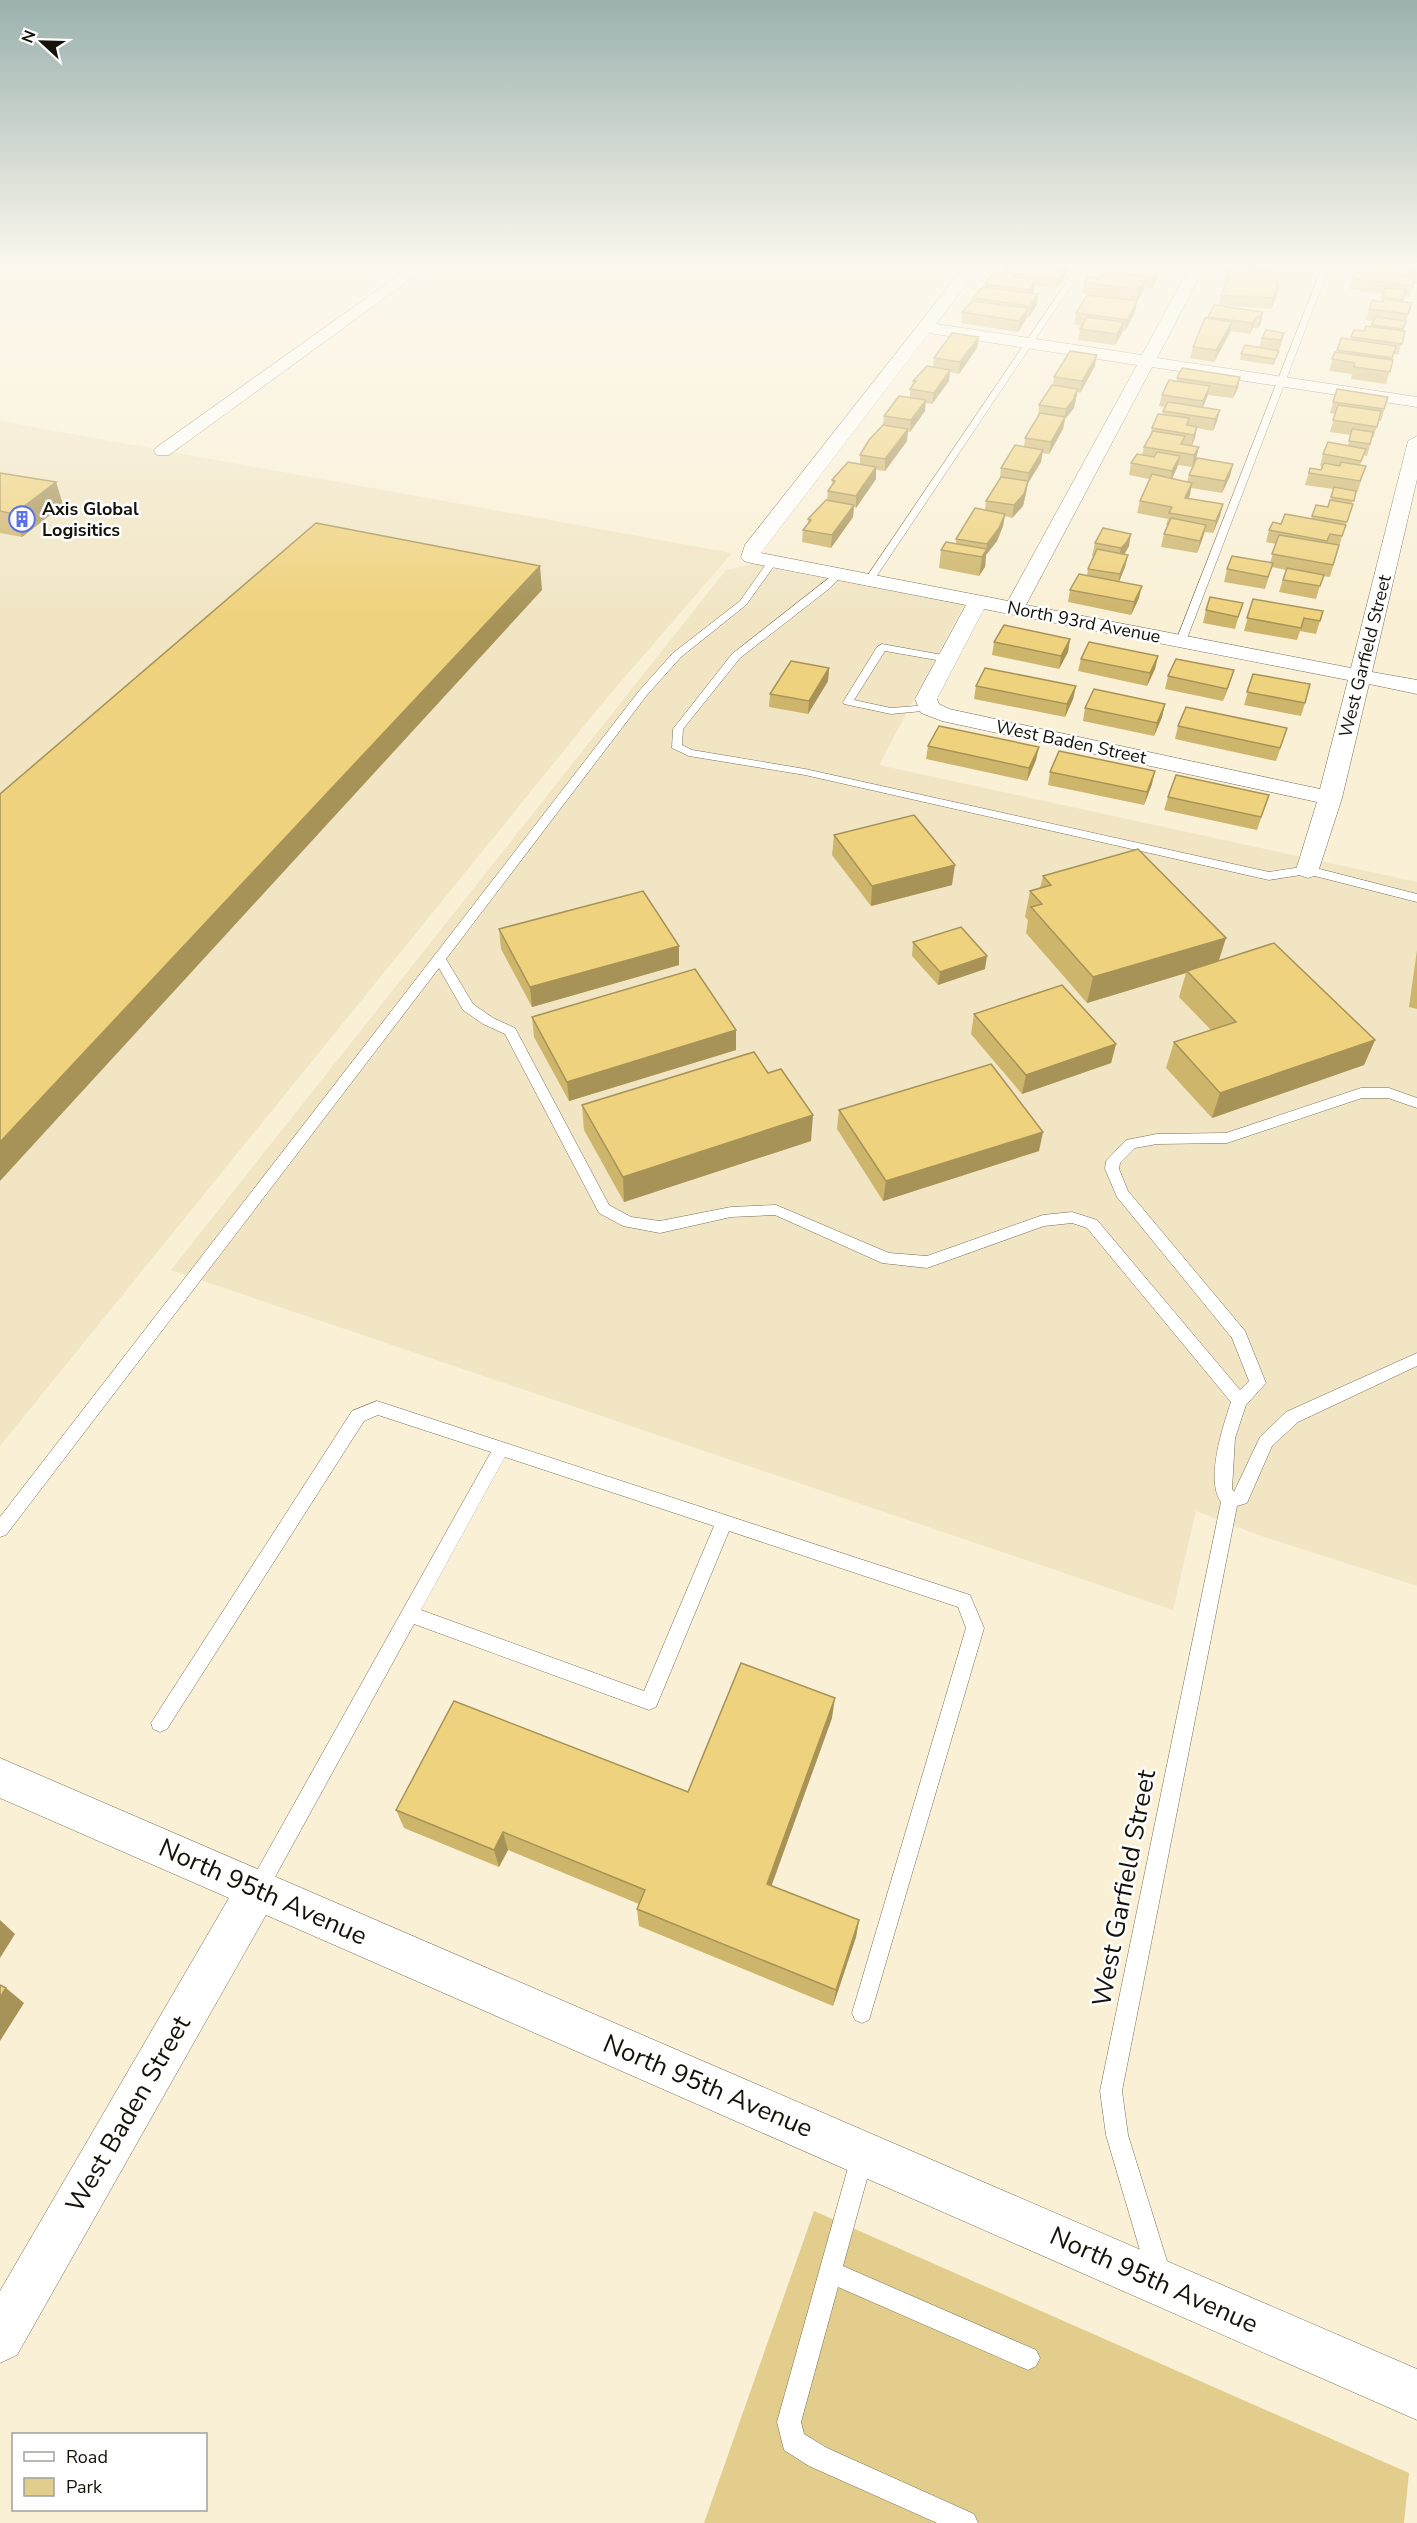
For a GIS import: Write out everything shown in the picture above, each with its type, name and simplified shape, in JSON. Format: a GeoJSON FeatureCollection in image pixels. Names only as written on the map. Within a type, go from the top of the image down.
{"type":"FeatureCollection","features":[{"type":"Feature","properties":{"kind":"street"},"geometry":{"type":"LineString","coordinates":[[163,451],[263,380]]}},
{"type":"Feature","properties":{"kind":"street","name":"North 93rd Avenue"},"geometry":{"type":"LineString","coordinates":[[886,380],[752,549],[751,557],[1417,687]]}},
{"type":"Feature","properties":{"kind":"street"},"geometry":{"type":"LineString","coordinates":[[1014,608],[1137,380]]}},
{"type":"Feature","properties":{"kind":"street"},"geometry":{"type":"LineString","coordinates":[[1274,380],[1417,402]]}},
{"type":"Feature","properties":{"kind":"street","name":"West Garfield Street"},"geometry":{"type":"LineString","coordinates":[[1308,870],[1330,798],[1417,441]]}},
{"type":"Feature","properties":{"kind":"street"},"geometry":{"type":"LineString","coordinates":[[929,708],[926,699],[978,601]]}},
{"type":"Feature","properties":{"kind":"street","name":"West Baden Street"},"geometry":{"type":"LineString","coordinates":[[929,708],[942,714],[1330,798]]}},
{"type":"Feature","properties":{"kind":"street","name":"North 95th Avenue"},"geometry":{"type":"LineString","coordinates":[[0,1778],[1417,2395]]}},
{"type":"Feature","properties":{"kind":"street","name":"West Baden Street"},"geometry":{"type":"LineString","coordinates":[[0,2338],[257,1890]]}},
{"type":"Feature","properties":{"kind":"lane"},"geometry":{"type":"LineString","coordinates":[[869,581],[1004,380]]}},
{"type":"Feature","properties":{"kind":"lane"},"geometry":{"type":"LineString","coordinates":[[1181,641],[1283,381]]}},
{"type":"Feature","properties":{"kind":"lane"},"geometry":{"type":"LineString","coordinates":[[0,1530],[643,693],[677,655],[743,603],[772,562]]}},
{"type":"Feature","properties":{"kind":"lane"},"geometry":{"type":"LineString","coordinates":[[837,574],[827,586],[736,656],[678,729],[676,746],[689,753],[805,772],[1269,876],[1308,870],[1347,882],[1417,898]]}},
{"type":"Feature","properties":{"kind":"lane"},"geometry":{"type":"LineString","coordinates":[[929,708],[891,711],[848,702],[882,647],[948,659]]}},
{"type":"Feature","properties":{"kind":"lane"},"geometry":{"type":"LineString","coordinates":[[439,957],[468,1007],[488,1021],[510,1031],[604,1209],[628,1222],[660,1227],[731,1212],[776,1210],[887,1259],[927,1262],[1043,1221],[1072,1217],[1092,1224],[1239,1401]]}},
{"type":"Feature","properties":{"kind":"lane"},"geometry":{"type":"LineString","coordinates":[[1417,1103],[1389,1093],[1361,1093],[1227,1138],[1157,1139],[1131,1144],[1113,1161],[1112,1169],[1122,1193],[1239,1335],[1258,1383],[1239,1401],[1227,1438],[1223,1491],[1230,1500],[1241,1498],[1266,1442],[1292,1417],[1417,1359]]}},
{"type":"Feature","properties":{"kind":"lane"},"geometry":{"type":"LineString","coordinates":[[160,1723],[358,1416],[376,1408],[964,1601],[975,1628],[862,2013]]}},
{"type":"Feature","properties":{"kind":"lane"},"geometry":{"type":"LineString","coordinates":[[257,1890],[502,1448]]}},
{"type":"Feature","properties":{"kind":"lane","name":"West Garfield Street"},"geometry":{"type":"LineString","coordinates":[[1162,2283],[1117,2135],[1111,2091],[1230,1500]]}},
{"type":"Feature","properties":{"kind":"lane"},"geometry":{"type":"LineString","coordinates":[[409,1614],[648,1701],[724,1521]]}},
{"type":"Feature","properties":{"kind":"lane"},"geometry":{"type":"LineString","coordinates":[[862,2154],[789,2422],[793,2440],[818,2457],[965,2523]]}},
{"type":"Feature","properties":{"kind":"lane"},"geometry":{"type":"LineString","coordinates":[[830,2272],[1028,2358]]}},
{"type":"Feature","properties":{"kind":"shaded area"},"geometry":{"type":"Polygon","coordinates":[[[0,421],[732,553],[605,700],[0,1446],[0,421]]]}},
{"type":"Feature","properties":{"kind":"shaded area"},"geometry":{"type":"Polygon","coordinates":[[[755,564],[965,603],[879,765],[1417,882],[1417,1586],[1258,1535],[1196,1511],[1173,1610],[171,1270],[726,570],[755,564]]]}},
{"type":"Feature","properties":{"kind":"green space"},"geometry":{"type":"Polygon","coordinates":[[[814,2211],[1409,2473],[1404,2523],[704,2523],[814,2211]]]}},
{"type":"Feature","properties":{"kind":"building"},"geometry":{"type":"Polygon","coordinates":[[[943,380],[934,393],[910,389],[916,381],[913,381],[943,380]]]}},
{"type":"Feature","properties":{"kind":"building"},"geometry":{"type":"Polygon","coordinates":[[[1169,380],[1210,386],[1203,401],[1162,395],[1169,380]]]}},
{"type":"Feature","properties":{"kind":"building"},"geometry":{"type":"Polygon","coordinates":[[[1188,380],[1239,380],[1236,387],[1188,380]]]}},
{"type":"Feature","properties":{"kind":"building"},"geometry":{"type":"Polygon","coordinates":[[[1052,385],[1078,389],[1074,396],[1076,396],[1066,409],[1039,405],[1052,385]]]}},
{"type":"Feature","properties":{"kind":"building"},"geometry":{"type":"Polygon","coordinates":[[[1337,389],[1388,397],[1384,409],[1333,402],[1337,389]]]}},
{"type":"Feature","properties":{"kind":"building"},"geometry":{"type":"Polygon","coordinates":[[[899,396],[926,400],[911,420],[884,416],[899,396]]]}},
{"type":"Feature","properties":{"kind":"building"},"geometry":{"type":"Polygon","coordinates":[[[1168,402],[1220,410],[1215,419],[1163,411],[1168,402]]]}},
{"type":"Feature","properties":{"kind":"building"},"geometry":{"type":"Polygon","coordinates":[[[1338,405],[1381,411],[1377,427],[1333,420],[1338,405]]]}},
{"type":"Feature","properties":{"kind":"building"},"geometry":{"type":"Polygon","coordinates":[[[1040,413],[1065,417],[1051,442],[1025,438],[1040,413]]]}},
{"type":"Feature","properties":{"kind":"building"},"geometry":{"type":"Polygon","coordinates":[[[1158,414],[1189,418],[1187,425],[1197,427],[1194,435],[1152,428],[1158,414]]]}},
{"type":"Feature","properties":{"kind":"building"},"geometry":{"type":"Polygon","coordinates":[[[883,425],[908,429],[885,459],[860,455],[869,440],[883,425]]]}},
{"type":"Feature","properties":{"kind":"building"},"geometry":{"type":"Polygon","coordinates":[[[1352,429],[1373,432],[1370,444],[1349,441],[1352,429]]]}},
{"type":"Feature","properties":{"kind":"building"},"geometry":{"type":"Polygon","coordinates":[[[1153,431],[1185,436],[1181,444],[1199,447],[1194,455],[1144,447],[1153,431]]]}},
{"type":"Feature","properties":{"kind":"building"},"geometry":{"type":"Polygon","coordinates":[[[1328,442],[1366,449],[1361,461],[1323,454],[1328,442]]]}},
{"type":"Feature","properties":{"kind":"building"},"geometry":{"type":"Polygon","coordinates":[[[1015,445],[1043,450],[1029,473],[1001,468],[1015,445]]]}},
{"type":"Feature","properties":{"kind":"building"},"geometry":{"type":"Polygon","coordinates":[[[1157,452],[1180,456],[1172,471],[1131,463],[1137,454],[1154,457],[1157,452]]]}},
{"type":"Feature","properties":{"kind":"building"},"geometry":{"type":"Polygon","coordinates":[[[1197,458],[1233,464],[1225,481],[1189,475],[1197,458]]]}},
{"type":"Feature","properties":{"kind":"building"},"geometry":{"type":"Polygon","coordinates":[[[848,462],[876,467],[856,496],[828,491],[835,481],[832,480],[848,462]]]}},
{"type":"Feature","properties":{"kind":"building"},"geometry":{"type":"Polygon","coordinates":[[[1341,462],[1366,466],[1360,481],[1309,473],[1310,468],[1321,470],[1324,463],[1340,466],[1341,462]]]}},
{"type":"Feature","properties":{"kind":"building"},"geometry":{"type":"Polygon","coordinates":[[[0,473],[56,482],[14,514],[0,511],[0,473]]]}},
{"type":"Feature","properties":{"kind":"building"},"geometry":{"type":"Polygon","coordinates":[[[1152,474],[1192,483],[1185,498],[1223,504],[1216,521],[1169,513],[1172,507],[1140,501],[1152,474]]]}},
{"type":"Feature","properties":{"kind":"building"},"geometry":{"type":"Polygon","coordinates":[[[1001,477],[1028,481],[1024,494],[1014,505],[986,501],[1001,477]]]}},
{"type":"Feature","properties":{"kind":"building"},"geometry":{"type":"Polygon","coordinates":[[[1334,487],[1356,491],[1354,501],[1331,497],[1334,487]]]}},
{"type":"Feature","properties":{"kind":"building"},"geometry":{"type":"Polygon","coordinates":[[[826,500],[854,505],[832,535],[803,530],[811,520],[808,519],[826,500]]]}},
{"type":"Feature","properties":{"kind":"building"},"geometry":{"type":"Polygon","coordinates":[[[1330,500],[1353,504],[1347,522],[1312,516],[1316,505],[1328,507],[1330,500]]]}},
{"type":"Feature","properties":{"kind":"building"},"geometry":{"type":"Polygon","coordinates":[[[975,508],[1005,514],[999,528],[987,544],[956,539],[975,508]]]}},
{"type":"Feature","properties":{"kind":"building"},"geometry":{"type":"Polygon","coordinates":[[[1285,514],[1346,525],[1342,536],[1330,534],[1327,541],[1269,530],[1273,522],[1281,524],[1285,514]]]}},
{"type":"Feature","properties":{"kind":"building"},"geometry":{"type":"Polygon","coordinates":[[[1171,518],[1206,525],[1200,541],[1164,534],[1171,518]]]}},
{"type":"Feature","properties":{"kind":"building"},"geometry":{"type":"Polygon","coordinates":[[[316,523],[540,566],[0,1142],[0,794],[316,523]]]}},
{"type":"Feature","properties":{"kind":"building"},"geometry":{"type":"Polygon","coordinates":[[[1103,528],[1131,534],[1121,548],[1095,543],[1103,528]]]}},
{"type":"Feature","properties":{"kind":"building"},"geometry":{"type":"Polygon","coordinates":[[[1279,535],[1339,545],[1333,565],[1272,554],[1279,535]]]}},
{"type":"Feature","properties":{"kind":"building"},"geometry":{"type":"Polygon","coordinates":[[[946,542],[987,549],[982,557],[941,550],[946,542]]]}},
{"type":"Feature","properties":{"kind":"building"},"geometry":{"type":"Polygon","coordinates":[[[1097,549],[1128,555],[1120,574],[1088,569],[1097,549]]]}},
{"type":"Feature","properties":{"kind":"building"},"geometry":{"type":"Polygon","coordinates":[[[1232,556],[1273,563],[1268,577],[1227,569],[1232,556]]]}},
{"type":"Feature","properties":{"kind":"building"},"geometry":{"type":"Polygon","coordinates":[[[1287,568],[1324,575],[1320,586],[1283,580],[1287,568]]]}},
{"type":"Feature","properties":{"kind":"building"},"geometry":{"type":"Polygon","coordinates":[[[1079,574],[1142,586],[1134,602],[1070,590],[1079,574]]]}},
{"type":"Feature","properties":{"kind":"building"},"geometry":{"type":"Polygon","coordinates":[[[1210,597],[1243,603],[1238,617],[1206,610],[1210,597]]]}},
{"type":"Feature","properties":{"kind":"building"},"geometry":{"type":"Polygon","coordinates":[[[1253,599],[1323,611],[1320,621],[1304,618],[1301,628],[1247,618],[1253,599]]]}},
{"type":"Feature","properties":{"kind":"building"},"geometry":{"type":"Polygon","coordinates":[[[1004,625],[1070,639],[1061,656],[994,642],[1004,625]]]}},
{"type":"Feature","properties":{"kind":"building"},"geometry":{"type":"Polygon","coordinates":[[[1089,642],[1158,656],[1150,673],[1081,659],[1089,642]]]}},
{"type":"Feature","properties":{"kind":"building"},"geometry":{"type":"Polygon","coordinates":[[[1176,659],[1234,670],[1227,689],[1168,676],[1176,659]]]}},
{"type":"Feature","properties":{"kind":"building"},"geometry":{"type":"Polygon","coordinates":[[[791,661],[829,668],[809,701],[770,694],[791,661]]]}},
{"type":"Feature","properties":{"kind":"building"},"geometry":{"type":"Polygon","coordinates":[[[985,668],[1076,686],[1067,704],[976,686],[985,668]]]}},
{"type":"Feature","properties":{"kind":"building"},"geometry":{"type":"Polygon","coordinates":[[[1253,674],[1310,684],[1305,703],[1247,692],[1253,674]]]}},
{"type":"Feature","properties":{"kind":"building"},"geometry":{"type":"Polygon","coordinates":[[[1094,689],[1165,704],[1157,723],[1085,708],[1094,689]]]}},
{"type":"Feature","properties":{"kind":"building"},"geometry":{"type":"Polygon","coordinates":[[[1186,707],[1287,728],[1280,748],[1178,726],[1186,707]]]}},
{"type":"Feature","properties":{"kind":"building"},"geometry":{"type":"Polygon","coordinates":[[[939,726],[1039,747],[1029,768],[928,746],[939,726]]]}},
{"type":"Feature","properties":{"kind":"building"},"geometry":{"type":"Polygon","coordinates":[[[1059,751],[1155,771],[1147,792],[1050,772],[1059,751]]]}},
{"type":"Feature","properties":{"kind":"building"},"geometry":{"type":"Polygon","coordinates":[[[1176,775],[1269,795],[1261,817],[1168,797],[1176,775]]]}},
{"type":"Feature","properties":{"kind":"building"},"geometry":{"type":"Polygon","coordinates":[[[914,815],[955,865],[872,886],[834,835],[914,815]]]}},
{"type":"Feature","properties":{"kind":"building"},"geometry":{"type":"Polygon","coordinates":[[[1138,849],[1226,938],[1093,977],[1031,907],[1042,904],[1030,891],[1051,885],[1043,876],[1138,849]]]}},
{"type":"Feature","properties":{"kind":"building"},"geometry":{"type":"Polygon","coordinates":[[[643,891],[679,946],[530,987],[499,929],[643,891]]]}},
{"type":"Feature","properties":{"kind":"building"},"geometry":{"type":"Polygon","coordinates":[[[961,927],[987,956],[940,972],[913,942],[961,927]]]}},
{"type":"Feature","properties":{"kind":"building"},"geometry":{"type":"Polygon","coordinates":[[[1274,943],[1375,1040],[1220,1093],[1174,1042],[1236,1022],[1187,971],[1274,943]]]}},
{"type":"Feature","properties":{"kind":"building"},"geometry":{"type":"Polygon","coordinates":[[[695,969],[736,1030],[567,1082],[532,1017],[695,969]]]}},
{"type":"Feature","properties":{"kind":"building"},"geometry":{"type":"Polygon","coordinates":[[[1062,985],[1116,1044],[1026,1075],[974,1014],[1062,985]]]}},
{"type":"Feature","properties":{"kind":"building"},"geometry":{"type":"Polygon","coordinates":[[[754,1052],[768,1073],[781,1069],[813,1115],[623,1177],[582,1105],[754,1052]]]}},
{"type":"Feature","properties":{"kind":"building"},"geometry":{"type":"Polygon","coordinates":[[[991,1064],[1043,1132],[886,1181],[839,1110],[991,1064]]]}},
{"type":"Feature","properties":{"kind":"building"},"geometry":{"type":"Polygon","coordinates":[[[741,1663],[835,1698],[767,1884],[859,1920],[836,1990],[637,1909],[645,1890],[503,1832],[494,1850],[396,1810],[454,1701],[688,1792],[741,1663]]]}},
{"type":"Feature","properties":{"kind":"building"},"geometry":{"type":"Polygon","coordinates":[[[0,1985],[6,1988],[0,1997],[0,1985]]]}},
{"type":"Feature","properties":{"kind":"place","name":"Axis Global Logisitics"},"geometry":{"type":"Point","coordinates":[22,519]}}]}
